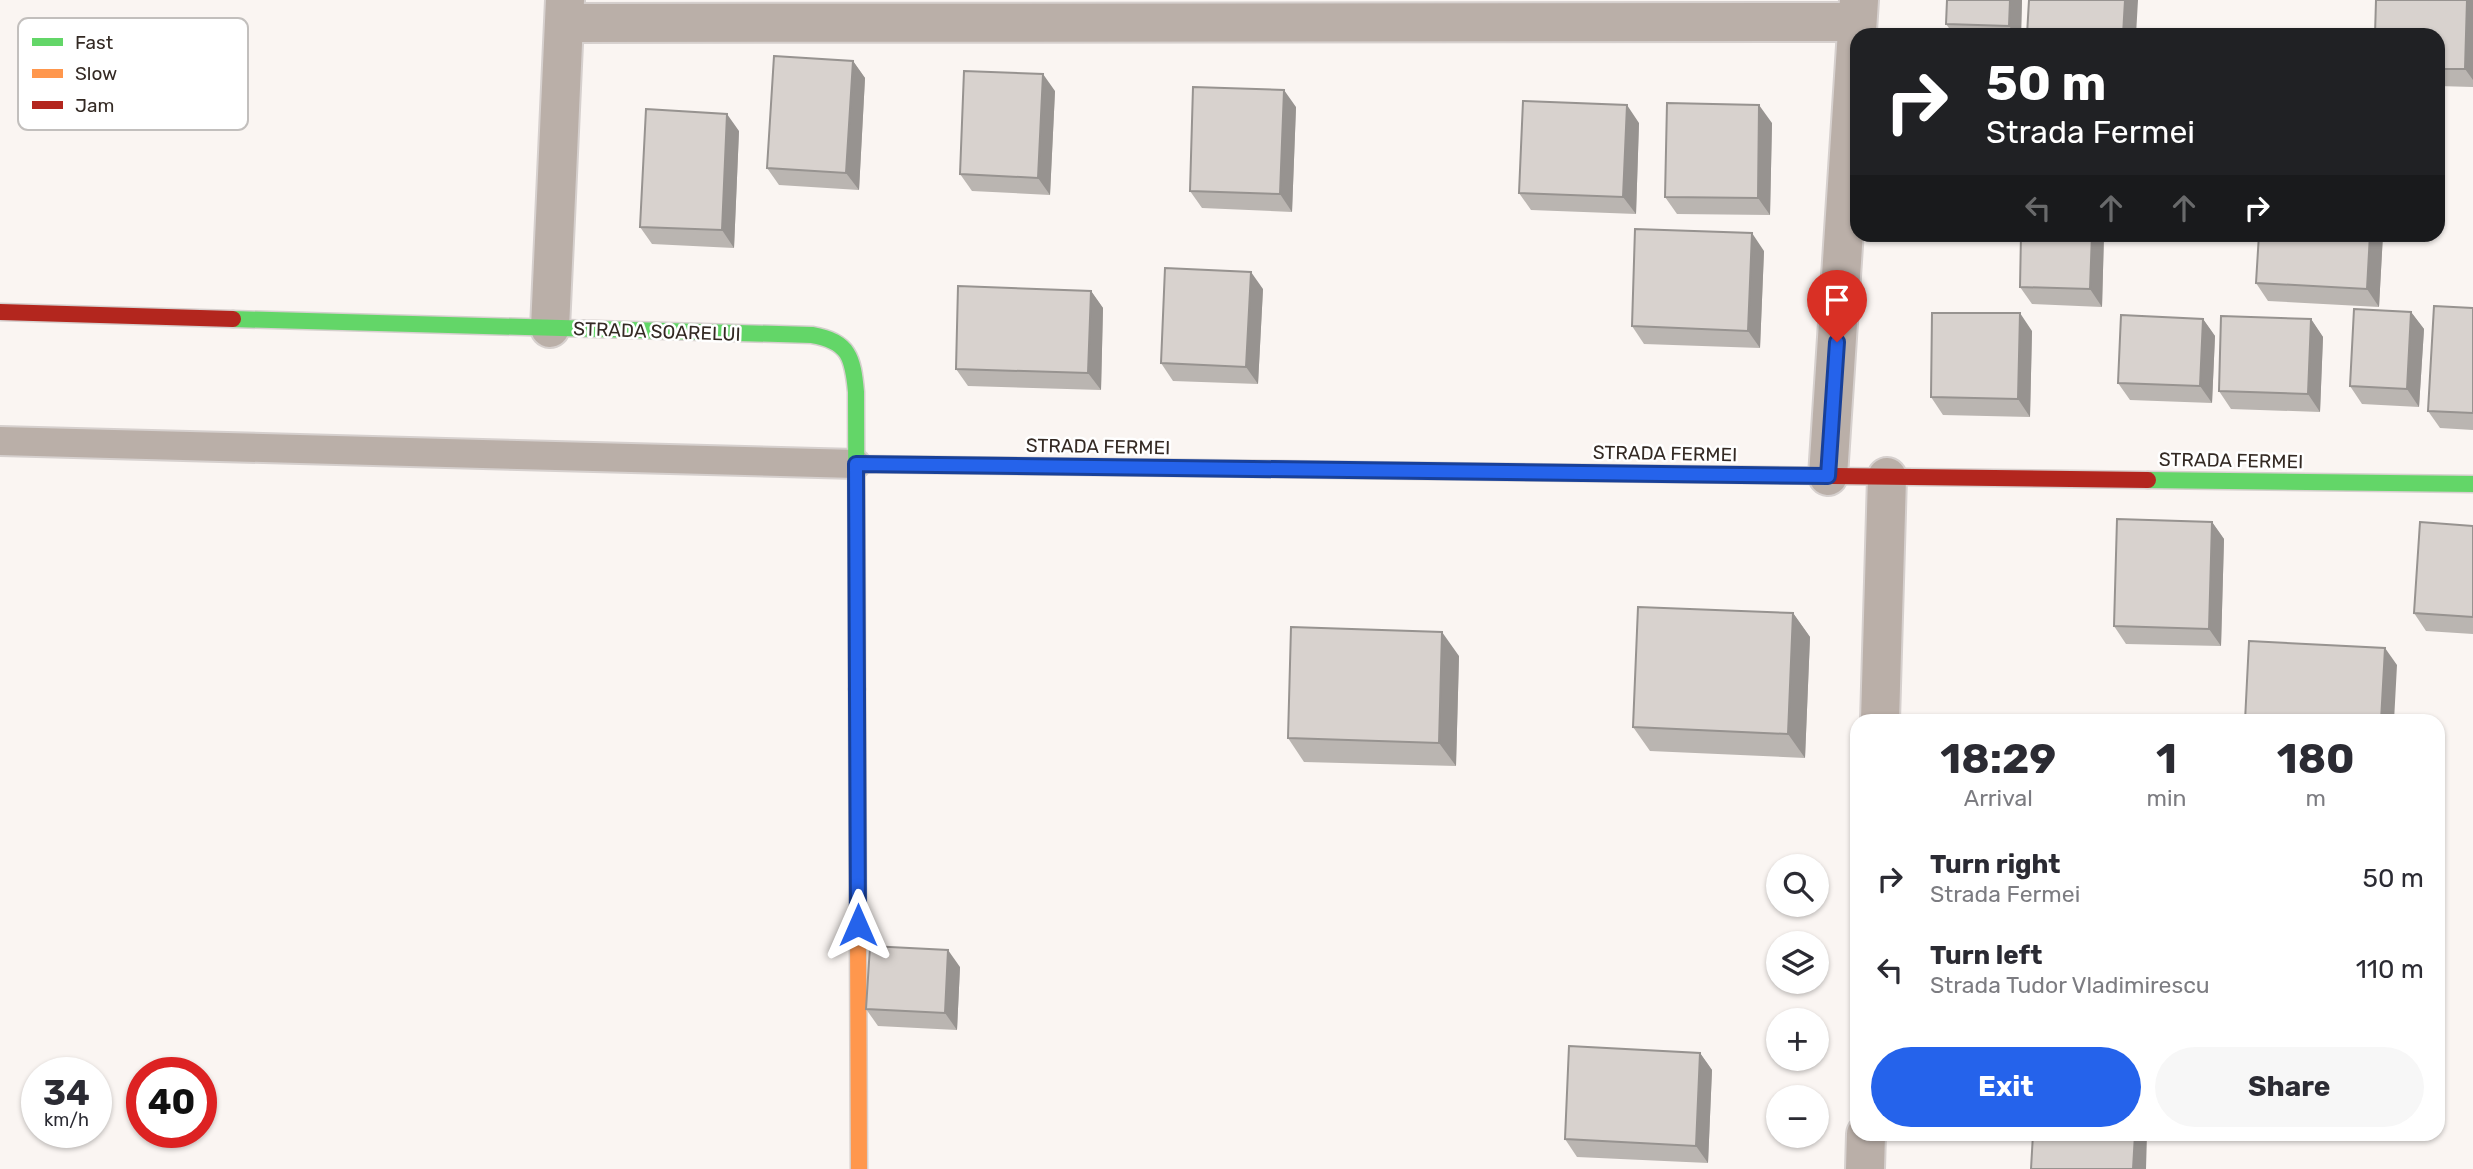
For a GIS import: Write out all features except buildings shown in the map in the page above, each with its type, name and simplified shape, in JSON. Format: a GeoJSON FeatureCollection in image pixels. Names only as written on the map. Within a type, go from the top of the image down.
{"type":"FeatureCollection","features":[{"type":"Feature","properties":{"kind":"street"},"geometry":{"type":"LineString","coordinates":[[565,11],[1858,11]]}},
{"type":"Feature","properties":{"kind":"street","name":"STRADA SOARELUI"},"geometry":{"type":"LineString","coordinates":[[565,11],[550,328],[832,338],[848,353],[854,368],[856,464]]}},
{"type":"Feature","properties":{"kind":"street"},"geometry":{"type":"LineString","coordinates":[[1828,476],[1850,135]]}},
{"type":"Feature","properties":{"kind":"street"},"geometry":{"type":"LineString","coordinates":[[0,312],[550,328]]}},
{"type":"Feature","properties":{"kind":"street"},"geometry":{"type":"LineString","coordinates":[[856,464],[859,1169]]}},
{"type":"Feature","properties":{"kind":"street","name":"STRADA FERMEI"},"geometry":{"type":"LineString","coordinates":[[856,464],[2473,484]]}},
{"type":"Feature","properties":{"kind":"street"},"geometry":{"type":"LineString","coordinates":[[1880,714],[1887,477]]}},
{"type":"Feature","properties":{"kind":"street"},"geometry":{"type":"LineString","coordinates":[[1865,1169],[1866,1141]]}},
{"type":"Feature","properties":{"kind":"lane"},"geometry":{"type":"LineString","coordinates":[[0,441],[856,464]]}},
{"type":"Feature","properties":{"kind":"traffic: fast"},"geometry":{"type":"LineString","coordinates":[[233,319],[812,335],[834,342],[847,353],[851,361],[856,392],[857,689]]}},
{"type":"Feature","properties":{"kind":"traffic: fast"},"geometry":{"type":"LineString","coordinates":[[856,464],[1833,476]]}},
{"type":"Feature","properties":{"kind":"traffic: fast"},"geometry":{"type":"LineString","coordinates":[[2148,480],[2473,484]]}},
{"type":"Feature","properties":{"kind":"traffic: slow"},"geometry":{"type":"LineString","coordinates":[[857,689],[859,1169]]}},
{"type":"Feature","properties":{"kind":"traffic: jam"},"geometry":{"type":"LineString","coordinates":[[0,312],[233,319]]}},
{"type":"Feature","properties":{"kind":"traffic: jam"},"geometry":{"type":"LineString","coordinates":[[1833,476],[2148,480]]}},
{"type":"Feature","properties":{"kind":"route"},"geometry":{"type":"LineString","coordinates":[[858,925],[856,464],[1828,476],[1837,342]]}}]}
